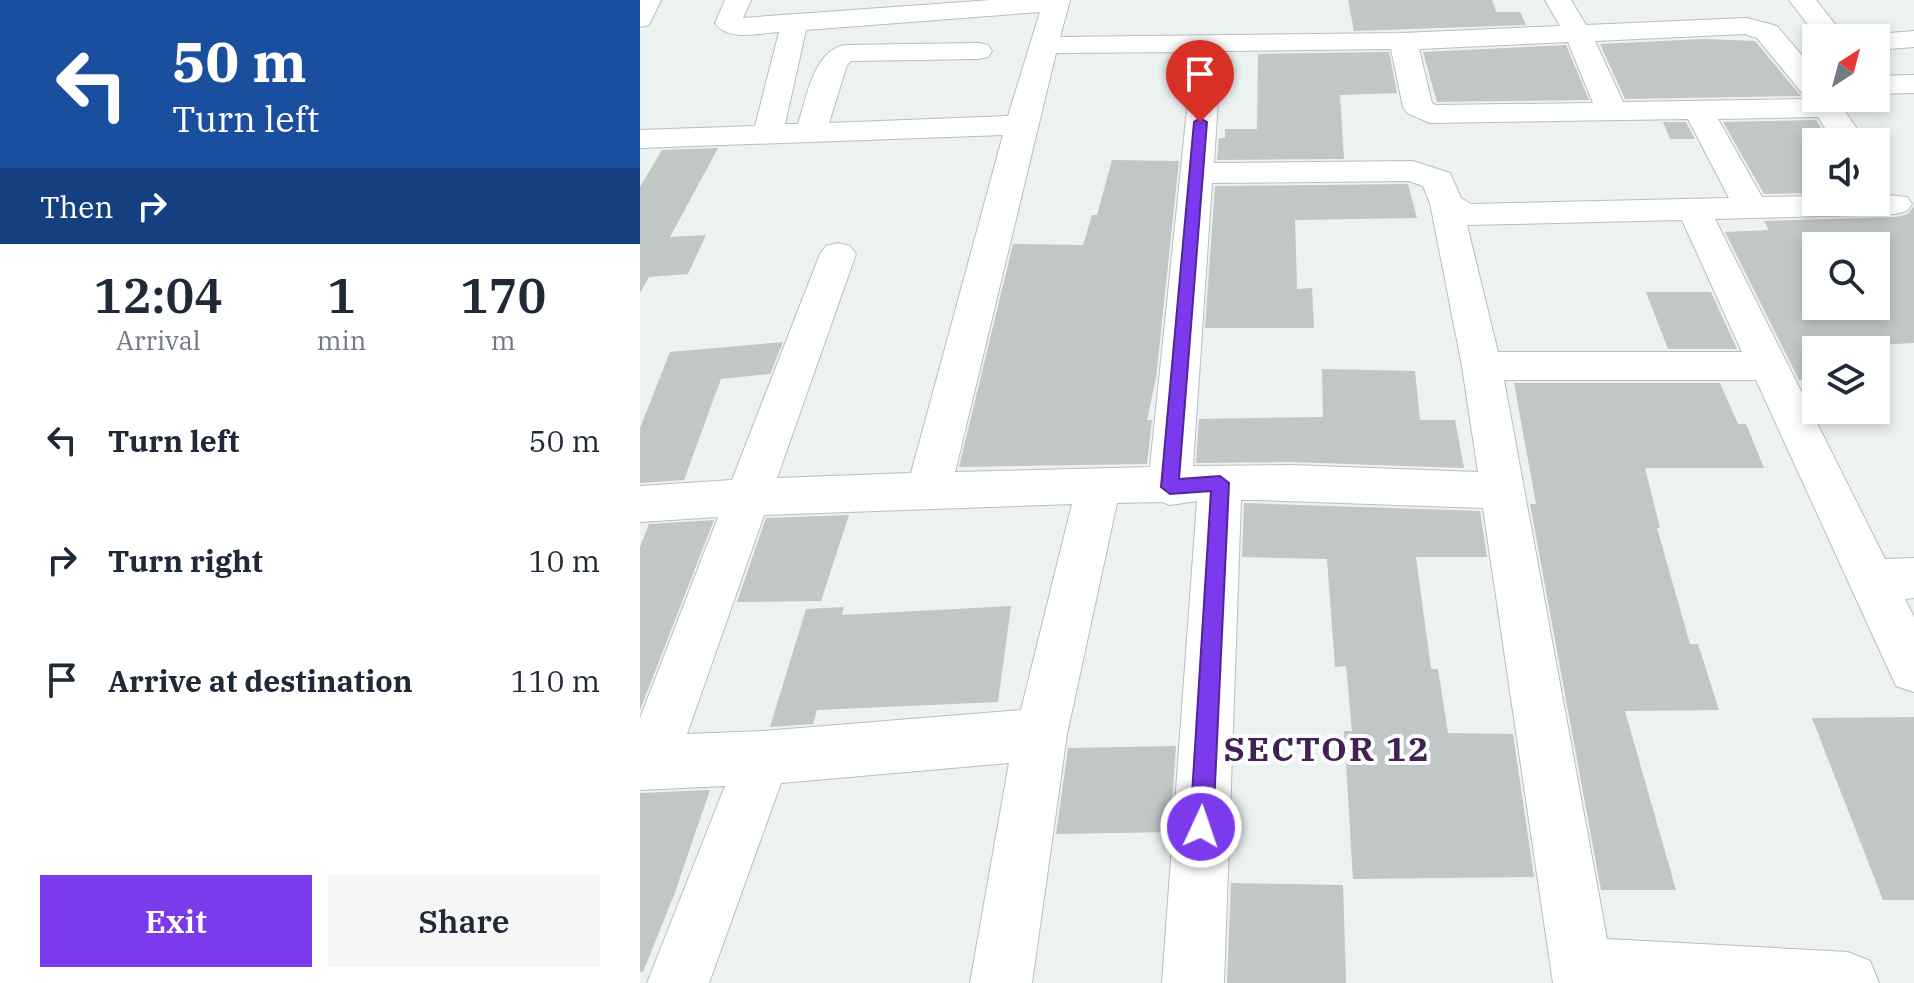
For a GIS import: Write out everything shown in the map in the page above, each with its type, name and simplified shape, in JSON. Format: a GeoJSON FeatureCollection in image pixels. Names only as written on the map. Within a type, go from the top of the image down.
{"type":"FeatureCollection","features":[{"type":"Feature","properties":{"kind":"street"},"geometry":{"type":"LineString","coordinates":[[640,19],[648,0]]}},
{"type":"Feature","properties":{"kind":"street"},"geometry":{"type":"LineString","coordinates":[[738,0],[729,19],[730,26],[1057,2],[1021,125],[929,489]]}},
{"type":"Feature","properties":{"kind":"street"},"geometry":{"type":"LineString","coordinates":[[1558,0],[1578,34],[1611,109]]}},
{"type":"Feature","properties":{"kind":"street"},"geometry":{"type":"LineString","coordinates":[[1802,0],[1821,24]]}},
{"type":"Feature","properties":{"kind":"street"},"geometry":{"type":"LineString","coordinates":[[768,133],[795,21]]}},
{"type":"Feature","properties":{"kind":"street"},"geometry":{"type":"LineString","coordinates":[[1044,45],[1403,41],[1747,26],[1767,32],[1802,73]]}},
{"type":"Feature","properties":{"kind":"street"},"geometry":{"type":"LineString","coordinates":[[1890,41],[1914,39]]}},
{"type":"Feature","properties":{"kind":"street"},"geometry":{"type":"LineString","coordinates":[[1403,41],[1418,107],[1424,113],[1437,115],[1698,109],[1802,96]]}},
{"type":"Feature","properties":{"kind":"street"},"geometry":{"type":"LineString","coordinates":[[1170,487],[1208,44]]}},
{"type":"Feature","properties":{"kind":"street"},"geometry":{"type":"LineString","coordinates":[[1778,44],[1802,44]]}},
{"type":"Feature","properties":{"kind":"street"},"geometry":{"type":"LineString","coordinates":[[811,131],[834,61],[844,53],[978,51]]}},
{"type":"Feature","properties":{"kind":"street"},"geometry":{"type":"LineString","coordinates":[[1890,85],[1914,84]]}},
{"type":"Feature","properties":{"kind":"street"},"geometry":{"type":"LineString","coordinates":[[1698,109],[1751,207]]}},
{"type":"Feature","properties":{"kind":"street"},"geometry":{"type":"LineString","coordinates":[[640,171],[652,139],[1021,125]]}},
{"type":"Feature","properties":{"kind":"street"},"geometry":{"type":"LineString","coordinates":[[1195,173],[1413,171],[1438,180],[1482,366],[1582,976],[1848,983]]}},
{"type":"Feature","properties":{"kind":"street"},"geometry":{"type":"LineString","coordinates":[[1445,205],[1457,213],[1471,215],[1694,210],[1895,194]]}},
{"type":"Feature","properties":{"kind":"street"},"geometry":{"type":"LineString","coordinates":[[1694,210],[1771,366],[1893,579],[1914,669]]}},
{"type":"Feature","properties":{"kind":"street"},"geometry":{"type":"LineString","coordinates":[[838,254],[645,762],[763,758],[1041,734]]}},
{"type":"Feature","properties":{"kind":"street"},"geometry":{"type":"LineString","coordinates":[[1482,366],[1771,366]]}},
{"type":"Feature","properties":{"kind":"street"},"geometry":{"type":"LineString","coordinates":[[1193,983],[1220,483]]}},
{"type":"Feature","properties":{"kind":"street"},"geometry":{"type":"LineString","coordinates":[[640,504],[747,496],[929,489],[1170,487],[1220,483],[1503,491]]}},
{"type":"Feature","properties":{"kind":"street"},"geometry":{"type":"LineString","coordinates":[[1001,983],[1041,734],[1098,487]]}},
{"type":"Feature","properties":{"kind":"street"},"geometry":{"type":"LineString","coordinates":[[678,983],[763,758]]}},
{"type":"Feature","properties":{"kind":"building"},"geometry":{"type":"Polygon","coordinates":[[[1348,0],[1492,0],[1496,12],[1520,12],[1526,25],[1354,31],[1348,0]]]}},
{"type":"Feature","properties":{"kind":"building"},"geometry":{"type":"Polygon","coordinates":[[[1704,39],[1755,41],[1801,96],[1625,99],[1600,44],[1704,39]]]}},
{"type":"Feature","properties":{"kind":"building"},"geometry":{"type":"Polygon","coordinates":[[[1566,45],[1589,100],[1437,102],[1423,52],[1566,45]]]}},
{"type":"Feature","properties":{"kind":"building"},"geometry":{"type":"Polygon","coordinates":[[[1389,52],[1397,93],[1340,95],[1344,159],[1217,160],[1219,138],[1225,138],[1225,129],[1257,129],[1258,54],[1389,52]]]}},
{"type":"Feature","properties":{"kind":"building"},"geometry":{"type":"Polygon","coordinates":[[[1816,120],[1821,128],[1802,128],[1802,193],[1764,194],[1723,122],[1816,120]]]}},
{"type":"Feature","properties":{"kind":"building"},"geometry":{"type":"Polygon","coordinates":[[[1663,122],[1686,122],[1695,139],[1670,139],[1663,122]]]}},
{"type":"Feature","properties":{"kind":"building"},"geometry":{"type":"Polygon","coordinates":[[[718,148],[670,237],[706,235],[688,274],[649,277],[640,293],[640,187],[662,150],[718,148]]]}},
{"type":"Feature","properties":{"kind":"building"},"geometry":{"type":"Polygon","coordinates":[[[1112,160],[1179,161],[1156,378],[1147,420],[1152,420],[1147,464],[959,467],[1013,244],[1083,245],[1092,215],[1097,215],[1112,160]]]}},
{"type":"Feature","properties":{"kind":"building"},"geometry":{"type":"Polygon","coordinates":[[[1408,184],[1417,218],[1295,220],[1297,289],[1312,288],[1314,328],[1205,328],[1215,186],[1408,184]]]}},
{"type":"Feature","properties":{"kind":"building"},"geometry":{"type":"Polygon","coordinates":[[[1914,206],[1914,343],[1890,344],[1890,336],[1802,336],[1802,380],[1799,380],[1725,232],[1769,230],[1764,221],[1896,217],[1908,214],[1914,206]]]}},
{"type":"Feature","properties":{"kind":"building"},"geometry":{"type":"Polygon","coordinates":[[[1646,292],[1711,292],[1737,349],[1668,349],[1646,292]]]}},
{"type":"Feature","properties":{"kind":"building"},"geometry":{"type":"Polygon","coordinates":[[[783,342],[770,374],[721,379],[684,480],[640,483],[640,428],[670,352],[783,342]]]}},
{"type":"Feature","properties":{"kind":"building"},"geometry":{"type":"Polygon","coordinates":[[[1322,369],[1415,371],[1420,420],[1455,420],[1464,468],[1291,462],[1196,463],[1199,419],[1323,417],[1322,369]]]}},
{"type":"Feature","properties":{"kind":"building"},"geometry":{"type":"Polygon","coordinates":[[[1514,383],[1720,383],[1738,424],[1746,424],[1764,468],[1645,468],[1660,528],[1657,528],[1690,644],[1698,644],[1719,710],[1625,711],[1676,890],[1601,890],[1530,504],[1536,504],[1514,383]]]}},
{"type":"Feature","properties":{"kind":"building"},"geometry":{"type":"Polygon","coordinates":[[[1244,503],[1480,511],[1487,557],[1416,557],[1431,669],[1438,669],[1448,733],[1513,734],[1534,877],[1353,879],[1344,731],[1352,731],[1346,666],[1335,667],[1327,559],[1242,557],[1244,503]]]}},
{"type":"Feature","properties":{"kind":"building"},"geometry":{"type":"Polygon","coordinates":[[[849,515],[821,601],[737,602],[766,518],[849,515]]]}},
{"type":"Feature","properties":{"kind":"building"},"geometry":{"type":"Polygon","coordinates":[[[714,520],[640,710],[640,547],[649,524],[714,520]]]}},
{"type":"Feature","properties":{"kind":"building"},"geometry":{"type":"Polygon","coordinates":[[[1011,606],[998,702],[817,710],[813,724],[770,727],[806,609],[844,607],[842,615],[1011,606]]]}},
{"type":"Feature","properties":{"kind":"building"},"geometry":{"type":"Polygon","coordinates":[[[1914,717],[1914,900],[1883,900],[1812,718],[1914,717]]]}},
{"type":"Feature","properties":{"kind":"building"},"geometry":{"type":"Polygon","coordinates":[[[1176,746],[1170,832],[1056,834],[1068,748],[1176,746]]]}},
{"type":"Feature","properties":{"kind":"building"},"geometry":{"type":"Polygon","coordinates":[[[710,790],[674,895],[643,972],[640,972],[640,793],[710,790]]]}},
{"type":"Feature","properties":{"kind":"building"},"geometry":{"type":"Polygon","coordinates":[[[1231,883],[1343,885],[1346,983],[1227,983],[1231,883]]]}},
{"type":"Feature","properties":{"kind":"district","name":"SECTOR 12"},"geometry":{"type":"Point","coordinates":[1327,748]}},
{"type":"Feature","properties":{"kind":"route"},"geometry":{"type":"LineString","coordinates":[[1200,122],[1170,487],[1220,483],[1201,827]]}}]}
